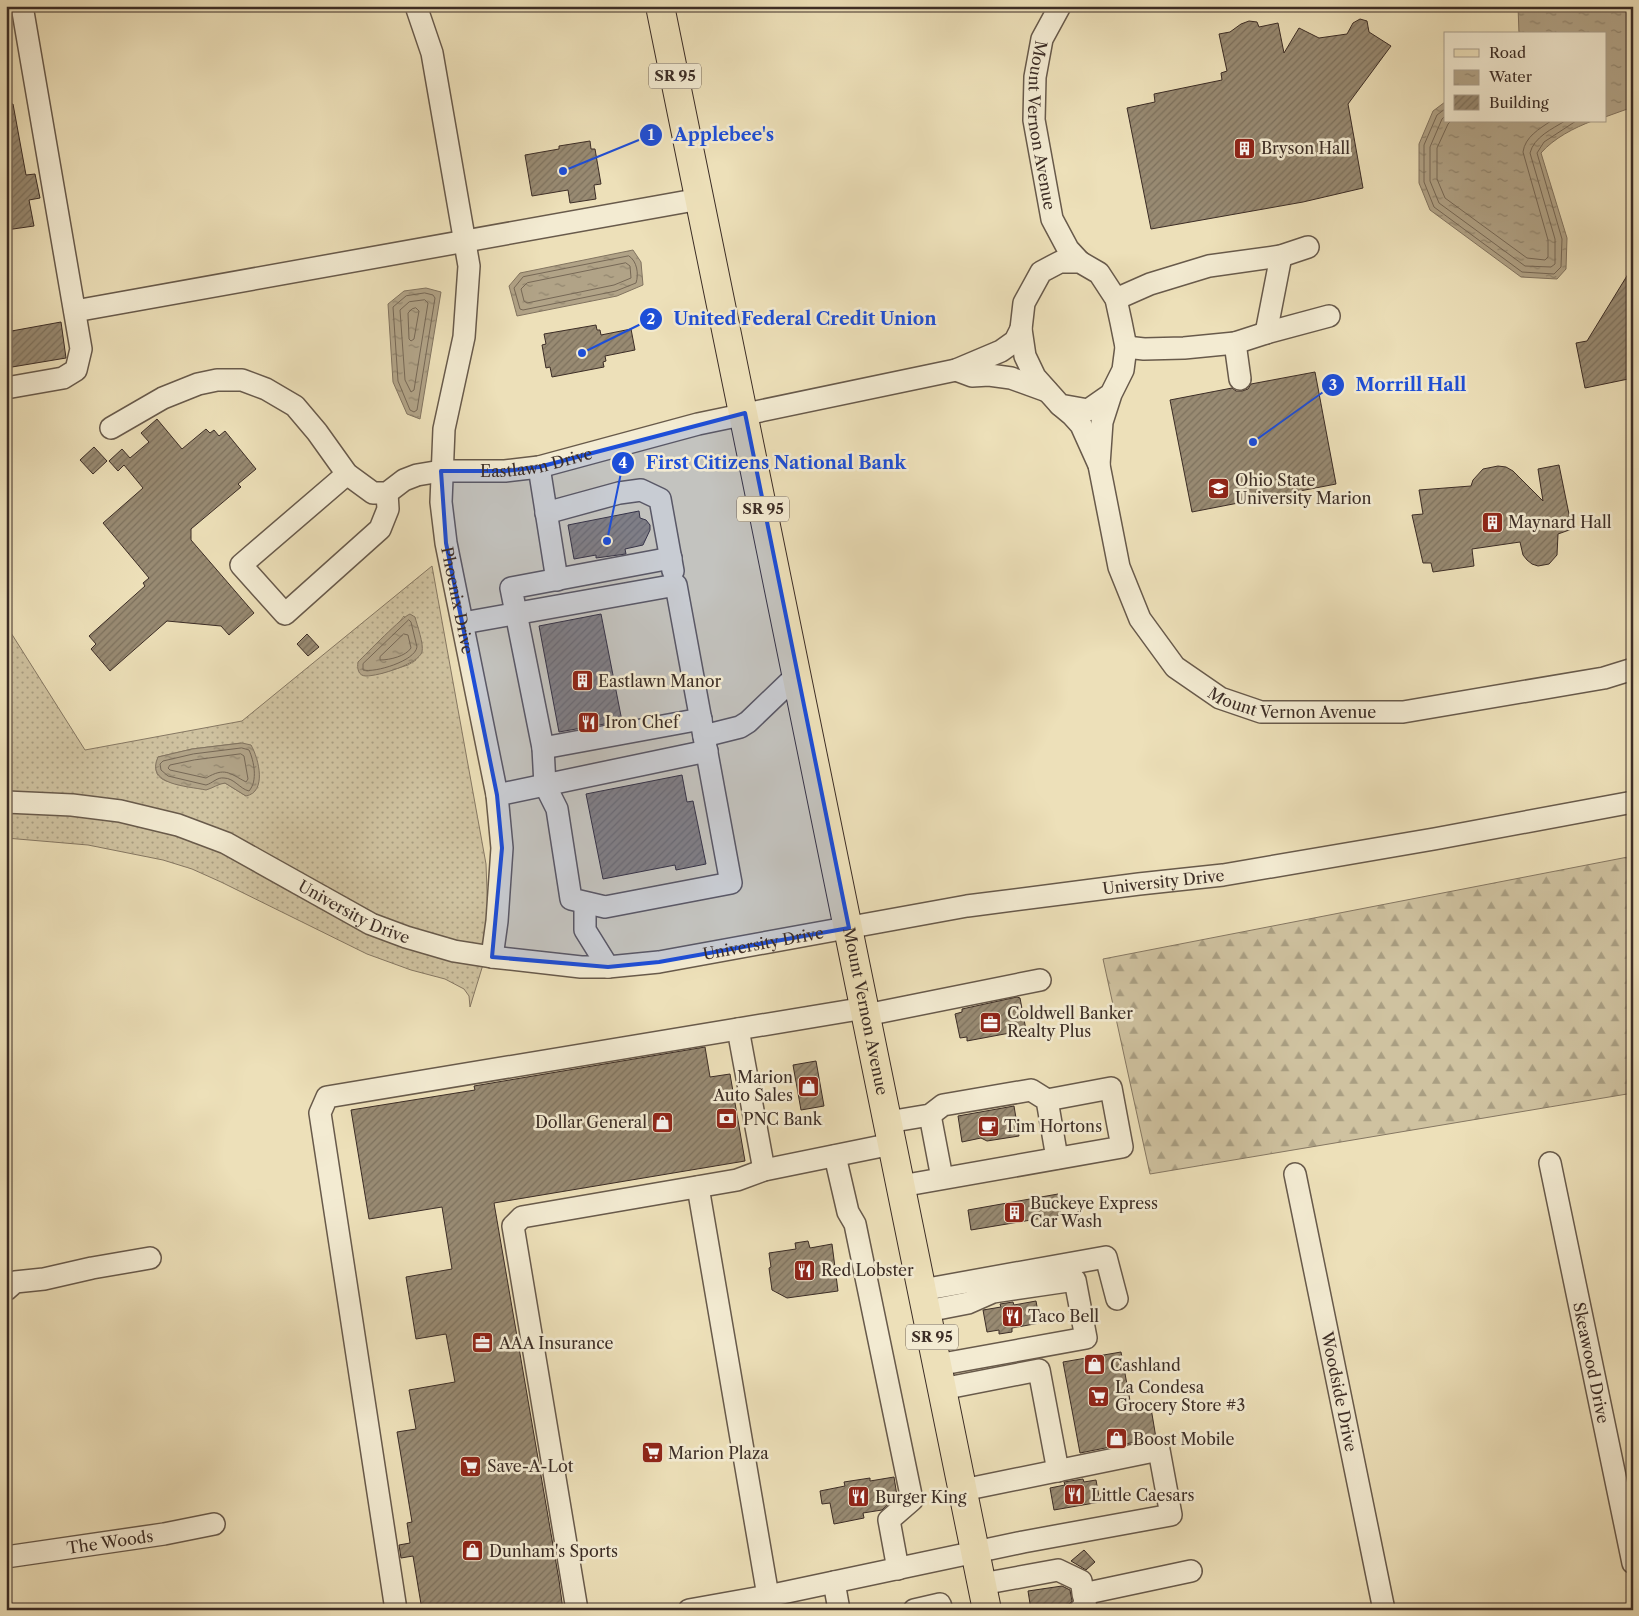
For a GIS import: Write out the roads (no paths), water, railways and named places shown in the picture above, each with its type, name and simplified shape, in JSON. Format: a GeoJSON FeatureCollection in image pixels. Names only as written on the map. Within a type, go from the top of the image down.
{"type":"FeatureCollection","features":[{"type":"Feature","properties":{"kind":"main road","name":"Mount Vernon Avenue"},"geometry":{"type":"LineString","coordinates":[[660,6],[745,413],[796,675],[985,1597]]}},
{"type":"Feature","properties":{"kind":"street"},"geometry":{"type":"LineString","coordinates":[[6,388],[63,378],[76,370],[81,349],[22,6]]}},
{"type":"Feature","properties":{"kind":"street","name":"Phoenix Drive"},"geometry":{"type":"LineString","coordinates":[[416,6],[432,53],[469,266],[464,337],[444,430],[441,502],[446,543],[497,795],[502,848],[497,922],[492,957]]}},
{"type":"Feature","properties":{"kind":"street","name":"Mount Vernon Avenue"},"geometry":{"type":"LineString","coordinates":[[1060,6],[1042,39],[1035,77],[1034,120],[1052,218],[1049,253],[1041,272],[1024,302],[1021,329],[1025,356],[1035,377],[1081,425],[1099,465],[1119,567],[1140,619],[1174,668],[1220,698],[1261,712],[1403,712],[1604,678],[1633,669]]}},
{"type":"Feature","properties":{"kind":"street"},"geometry":{"type":"LineString","coordinates":[[75,311],[700,199]]}},
{"type":"Feature","properties":{"kind":"street","name":"Mount Vernon Avenue"},"geometry":{"type":"LineString","coordinates":[[1052,218],[1068,249],[1080,262],[1099,273],[1116,299],[1126,347],[1123,370],[1111,394],[1102,422],[1099,465]]}},
{"type":"Feature","properties":{"kind":"street"},"geometry":{"type":"LineString","coordinates":[[1116,299],[1150,284],[1209,266],[1281,256],[1308,247]]}},
{"type":"Feature","properties":{"kind":"street"},"geometry":{"type":"LineString","coordinates":[[1266,333],[1281,256]]}},
{"type":"Feature","properties":{"kind":"street"},"geometry":{"type":"LineString","coordinates":[[1041,272],[1060,262],[1080,262]]}},
{"type":"Feature","properties":{"kind":"street"},"geometry":{"type":"LineString","coordinates":[[1126,347],[1144,349],[1184,348],[1235,343],[1329,316]]}},
{"type":"Feature","properties":{"kind":"street","name":"Mount Vernon Avenue"},"geometry":{"type":"LineString","coordinates":[[745,413],[956,370],[1000,351],[1015,341],[1021,329]]}},
{"type":"Feature","properties":{"kind":"street"},"geometry":{"type":"LineString","coordinates":[[1235,343],[1240,379]]}},
{"type":"Feature","properties":{"kind":"street","name":"Mount Vernon Avenue"},"geometry":{"type":"LineString","coordinates":[[956,370],[972,376],[989,375],[1011,378],[1054,398],[1088,410],[1111,394]]}},
{"type":"Feature","properties":{"kind":"street"},"geometry":{"type":"LineString","coordinates":[[111,428],[163,398],[198,384],[217,380],[242,380],[266,389],[295,406],[317,432],[347,474],[373,493],[387,493],[388,509],[380,529],[285,614],[241,565],[347,474]]}},
{"type":"Feature","properties":{"kind":"street","name":"Eastlawn Drive"},"geometry":{"type":"LineString","coordinates":[[387,493],[404,480],[441,471],[505,471],[539,467],[642,438],[745,413]]}},
{"type":"Feature","properties":{"kind":"street"},"geometry":{"type":"LineString","coordinates":[[539,467],[558,580]]}},
{"type":"Feature","properties":{"kind":"street"},"geometry":{"type":"LineString","coordinates":[[546,514],[619,493],[641,490],[660,499],[671,558],[676,585],[704,735],[731,882],[605,907],[571,900],[557,809],[545,784],[543,748],[511,588],[671,558]]}},
{"type":"Feature","properties":{"kind":"street"},"geometry":{"type":"LineString","coordinates":[[463,623],[516,612],[676,585]]}},
{"type":"Feature","properties":{"kind":"street"},"geometry":{"type":"LineString","coordinates":[[497,795],[545,784],[704,735],[740,727],[748,722],[796,675]]}},
{"type":"Feature","properties":{"kind":"street"},"geometry":{"type":"LineString","coordinates":[[543,748],[704,735]]}},
{"type":"Feature","properties":{"kind":"street","name":"University Drive"},"geometry":{"type":"LineString","coordinates":[[6,802],[72,805],[120,811],[178,825],[226,842],[371,924],[406,937],[454,951],[581,967],[608,967],[659,962],[967,906],[1223,875],[1434,840],[1633,802]]}},
{"type":"Feature","properties":{"kind":"street"},"geometry":{"type":"LineString","coordinates":[[585,903],[585,930],[608,967]]}},
{"type":"Feature","properties":{"kind":"street"},"geometry":{"type":"LineString","coordinates":[[396,1610],[320,1113],[327,1097],[738,1029],[865,1011],[1040,980]]}},
{"type":"Feature","properties":{"kind":"street"},"geometry":{"type":"LineString","coordinates":[[738,1029],[764,1170]]}},
{"type":"Feature","properties":{"kind":"street"},"geometry":{"type":"LineString","coordinates":[[577,1610],[513,1226],[522,1217],[737,1180],[764,1170],[835,1156],[930,1115],[943,1105],[1031,1090],[1047,1100],[1112,1088],[1122,1147],[901,1186]]}},
{"type":"Feature","properties":{"kind":"street"},"geometry":{"type":"LineString","coordinates":[[1047,1100],[1057,1158]]}},
{"type":"Feature","properties":{"kind":"street"},"geometry":{"type":"LineString","coordinates":[[930,1115],[942,1178]]}},
{"type":"Feature","properties":{"kind":"street"},"geometry":{"type":"LineString","coordinates":[[835,1156],[848,1212],[855,1224],[912,1500],[889,1520],[898,1569]]}},
{"type":"Feature","properties":{"kind":"street","name":"Skeawood Drive"},"geometry":{"type":"LineString","coordinates":[[1550,1163],[1633,1563]]}},
{"type":"Feature","properties":{"kind":"street","name":"Woodside Drive"},"geometry":{"type":"LineString","coordinates":[[1295,1174],[1384,1610]]}},
{"type":"Feature","properties":{"kind":"street"},"geometry":{"type":"LineString","coordinates":[[698,1187],[768,1596]]}},
{"type":"Feature","properties":{"kind":"street"},"geometry":{"type":"LineString","coordinates":[[924,1300],[1106,1257],[1117,1299]]}},
{"type":"Feature","properties":{"kind":"street"},"geometry":{"type":"LineString","coordinates":[[6,1290],[15,1282],[44,1279],[150,1258]]}},
{"type":"Feature","properties":{"kind":"street"},"geometry":{"type":"LineString","coordinates":[[924,1300],[968,1303],[993,1292],[1075,1280],[1077,1289],[1086,1338],[940,1377]]}},
{"type":"Feature","properties":{"kind":"street"},"geometry":{"type":"LineString","coordinates":[[940,1377],[1039,1370],[1058,1471]]}},
{"type":"Feature","properties":{"kind":"street"},"geometry":{"type":"LineString","coordinates":[[689,1610],[768,1596],[1022,1542],[1171,1514],[1159,1450],[963,1490]]}},
{"type":"Feature","properties":{"kind":"street","name":"The Woods"},"geometry":{"type":"LineString","coordinates":[[6,1557],[164,1534],[214,1524]]}},
{"type":"Feature","properties":{"kind":"street"},"geometry":{"type":"LineString","coordinates":[[985,1597],[1058,1570],[1081,1581],[1081,1602],[1192,1571]]}},
{"type":"Feature","properties":{"kind":"street"},"geometry":{"type":"LineString","coordinates":[[834,1582],[839,1610]]}},
{"type":"Feature","properties":{"kind":"street"},"geometry":{"type":"LineString","coordinates":[[914,1610],[940,1604],[942,1610]]}},
{"type":"Feature","properties":{"kind":"water"},"geometry":{"type":"Polygon","coordinates":[[[1518,6],[1633,6],[1633,107],[1606,117],[1606,32],[1519,32],[1518,6]]]}},
{"type":"Feature","properties":{"kind":"water"},"geometry":{"type":"Polygon","coordinates":[[[1444,103],[1444,122],[1590,122],[1565,134],[1541,153],[1567,238],[1566,269],[1557,279],[1521,277],[1430,210],[1419,183],[1419,144],[1433,111],[1444,103]]]}},
{"type":"Feature","properties":{"kind":"water"},"geometry":{"type":"Polygon","coordinates":[[[633,250],[641,262],[643,285],[617,296],[517,316],[509,286],[520,273],[633,250]]]}},
{"type":"Feature","properties":{"kind":"water"},"geometry":{"type":"Polygon","coordinates":[[[426,288],[441,292],[420,419],[407,414],[393,382],[388,304],[404,291],[426,288]]]}},
{"type":"Feature","properties":{"kind":"water"},"geometry":{"type":"Polygon","coordinates":[[[410,614],[415,617],[421,640],[422,652],[419,656],[406,665],[388,672],[366,676],[361,675],[358,669],[358,662],[410,614]]]}},
{"type":"Feature","properties":{"kind":"water"},"geometry":{"type":"Polygon","coordinates":[[[242,743],[251,745],[257,758],[259,774],[257,788],[253,793],[246,796],[225,783],[206,790],[170,782],[162,779],[157,773],[158,757],[192,749],[242,743]]]}},
{"type":"Feature","properties":{"kind":"place","name":"Bryson Hall"},"geometry":{"type":"Point","coordinates":[1245,148]}},
{"type":"Feature","properties":{"kind":"place","name":"Applebee's"},"geometry":{"type":"Point","coordinates":[563,171]}},
{"type":"Feature","properties":{"kind":"place","name":"United Federal Credit Union"},"geometry":{"type":"Point","coordinates":[582,353]}},
{"type":"Feature","properties":{"kind":"place","name":"Morrill Hall"},"geometry":{"type":"Point","coordinates":[1253,442]}},
{"type":"Feature","properties":{"kind":"place","name":"Ohio State University Marion"},"geometry":{"type":"Point","coordinates":[1219,489]}},
{"type":"Feature","properties":{"kind":"place","name":"Maynard Hall"},"geometry":{"type":"Point","coordinates":[1492,522]}},
{"type":"Feature","properties":{"kind":"place","name":"First Citizens National Bank"},"geometry":{"type":"Point","coordinates":[607,541]}},
{"type":"Feature","properties":{"kind":"place","name":"Eastlawn Manor"},"geometry":{"type":"Point","coordinates":[582,681]}},
{"type":"Feature","properties":{"kind":"place","name":"Iron Chef"},"geometry":{"type":"Point","coordinates":[589,722]}},
{"type":"Feature","properties":{"kind":"place","name":"Coldwell Banker Realty Plus"},"geometry":{"type":"Point","coordinates":[991,1022]}},
{"type":"Feature","properties":{"kind":"place","name":"Marion Auto Sales"},"geometry":{"type":"Point","coordinates":[809,1086]}},
{"type":"Feature","properties":{"kind":"place","name":"PNC Bank"},"geometry":{"type":"Point","coordinates":[727,1119]}},
{"type":"Feature","properties":{"kind":"place","name":"Dollar General"},"geometry":{"type":"Point","coordinates":[663,1122]}},
{"type":"Feature","properties":{"kind":"place","name":"Tim Hortons"},"geometry":{"type":"Point","coordinates":[988,1126]}},
{"type":"Feature","properties":{"kind":"place","name":"Buckeye Express Car Wash"},"geometry":{"type":"Point","coordinates":[1014,1212]}},
{"type":"Feature","properties":{"kind":"place","name":"Red Lobster"},"geometry":{"type":"Point","coordinates":[805,1270]}},
{"type":"Feature","properties":{"kind":"place","name":"Taco Bell"},"geometry":{"type":"Point","coordinates":[1012,1316]}},
{"type":"Feature","properties":{"kind":"place","name":"AAA Insurance"},"geometry":{"type":"Point","coordinates":[483,1343]}},
{"type":"Feature","properties":{"kind":"place","name":"Cashland"},"geometry":{"type":"Point","coordinates":[1094,1365]}},
{"type":"Feature","properties":{"kind":"place","name":"La Condesa Grocery Store #3"},"geometry":{"type":"Point","coordinates":[1099,1396]}},
{"type":"Feature","properties":{"kind":"place","name":"Boost Mobile"},"geometry":{"type":"Point","coordinates":[1117,1439]}},
{"type":"Feature","properties":{"kind":"place","name":"Marion Plaza"},"geometry":{"type":"Point","coordinates":[652,1453]}},
{"type":"Feature","properties":{"kind":"place","name":"Save-A-Lot"},"geometry":{"type":"Point","coordinates":[471,1466]}},
{"type":"Feature","properties":{"kind":"place","name":"Little Caesars"},"geometry":{"type":"Point","coordinates":[1075,1495]}},
{"type":"Feature","properties":{"kind":"place","name":"Burger King"},"geometry":{"type":"Point","coordinates":[859,1497]}},
{"type":"Feature","properties":{"kind":"place","name":"Dunham's Sports"},"geometry":{"type":"Point","coordinates":[473,1551]}}]}
